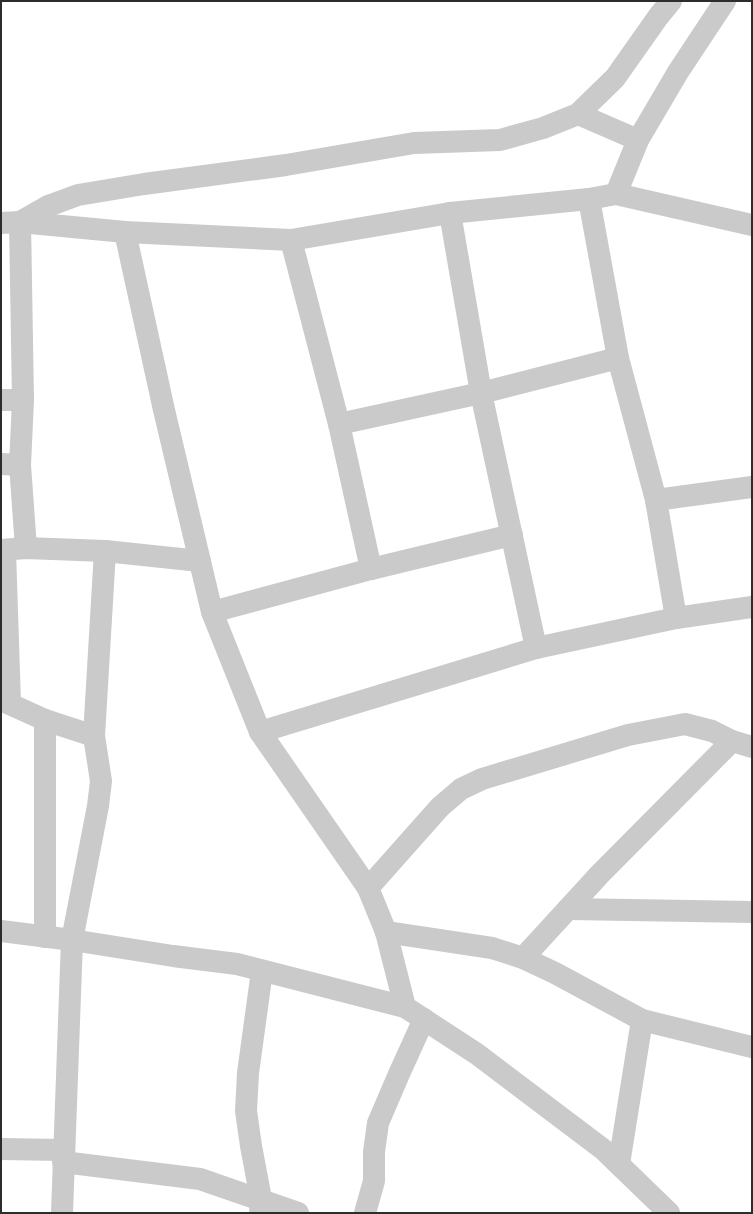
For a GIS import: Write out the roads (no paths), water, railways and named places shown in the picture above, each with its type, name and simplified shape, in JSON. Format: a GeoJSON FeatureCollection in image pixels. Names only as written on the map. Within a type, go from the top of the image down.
{"type":"FeatureCollection","features":[{"type":"Feature","properties":{"kind":"street"},"geometry":{"type":"LineString","coordinates":[[10,222],[78,195],[144,184],[286,165],[414,143],[500,140],[542,128],[578,114],[614,78],[671,1]]}},
{"type":"Feature","properties":{"kind":"street"},"geometry":{"type":"LineString","coordinates":[[616,194],[638,140],[678,72],[725,1]]}},
{"type":"Feature","properties":{"kind":"street"},"geometry":{"type":"LineString","coordinates":[[578,114],[638,140]]}},
{"type":"Feature","properties":{"kind":"street"},"geometry":{"type":"LineString","coordinates":[[10,222],[125,232],[290,240],[450,213],[589,199],[616,194],[752,225],[752,228]]}},
{"type":"Feature","properties":{"kind":"street"},"geometry":{"type":"LineString","coordinates":[[589,199],[618,358],[656,500],[676,618]]}},
{"type":"Feature","properties":{"kind":"street"},"geometry":{"type":"LineString","coordinates":[[450,213],[481,394],[536,648]]}},
{"type":"Feature","properties":{"kind":"street"},"geometry":{"type":"LineString","coordinates":[[10,222],[23,400],[11,464],[26,548]]}},
{"type":"Feature","properties":{"kind":"street"},"geometry":{"type":"LineString","coordinates":[[125,232],[164,410],[212,612],[260,732],[368,888],[386,932],[405,1007]]}},
{"type":"Feature","properties":{"kind":"street"},"geometry":{"type":"LineString","coordinates":[[290,240],[339,424],[371,570]]}},
{"type":"Feature","properties":{"kind":"street"},"geometry":{"type":"LineString","coordinates":[[339,424],[481,394],[618,358]]}},
{"type":"Feature","properties":{"kind":"street"},"geometry":{"type":"LineString","coordinates":[[1,400],[23,400]]}},
{"type":"Feature","properties":{"kind":"street"},"geometry":{"type":"LineString","coordinates":[[656,500],[752,487]]}},
{"type":"Feature","properties":{"kind":"street"},"geometry":{"type":"LineString","coordinates":[[212,612],[512,535]]}},
{"type":"Feature","properties":{"kind":"street"},"geometry":{"type":"LineString","coordinates":[[94,736],[44,720],[6,702],[3,550],[26,548],[105,551],[200,561]]}},
{"type":"Feature","properties":{"kind":"street"},"geometry":{"type":"LineString","coordinates":[[62,1213],[72,940],[98,806],[101,781],[94,736],[105,551]]}},
{"type":"Feature","properties":{"kind":"street"},"geometry":{"type":"LineString","coordinates":[[260,732],[536,648],[676,618],[752,607]]}},
{"type":"Feature","properties":{"kind":"street"},"geometry":{"type":"LineString","coordinates":[[44,720],[45,937]]}},
{"type":"Feature","properties":{"kind":"street"},"geometry":{"type":"LineString","coordinates":[[368,888],[440,807],[461,789],[482,779],[628,735],[685,724],[712,731],[742,744],[600,874],[523,958]]}},
{"type":"Feature","properties":{"kind":"street"},"geometry":{"type":"LineString","coordinates":[[568,909],[752,912]]}},
{"type":"Feature","properties":{"kind":"street"},"geometry":{"type":"LineString","coordinates":[[1,931],[236,964],[405,1007],[477,1054],[604,1150],[669,1213]]}},
{"type":"Feature","properties":{"kind":"street"},"geometry":{"type":"LineString","coordinates":[[386,932],[492,948],[523,958],[555,973],[642,1020],[752,1047]]}},
{"type":"Feature","properties":{"kind":"street"},"geometry":{"type":"LineString","coordinates":[[260,1206],[246,1111],[248,1073],[262,971]]}},
{"type":"Feature","properties":{"kind":"street"},"geometry":{"type":"LineString","coordinates":[[365,1213],[374,1181],[374,1152],[378,1123],[424,1019]]}},
{"type":"Feature","properties":{"kind":"street"},"geometry":{"type":"LineString","coordinates":[[619,1164],[642,1020]]}},
{"type":"Feature","properties":{"kind":"street"},"geometry":{"type":"LineString","coordinates":[[1,1149],[63,1156],[200,1179],[260,1206],[298,1213]]}}]}
